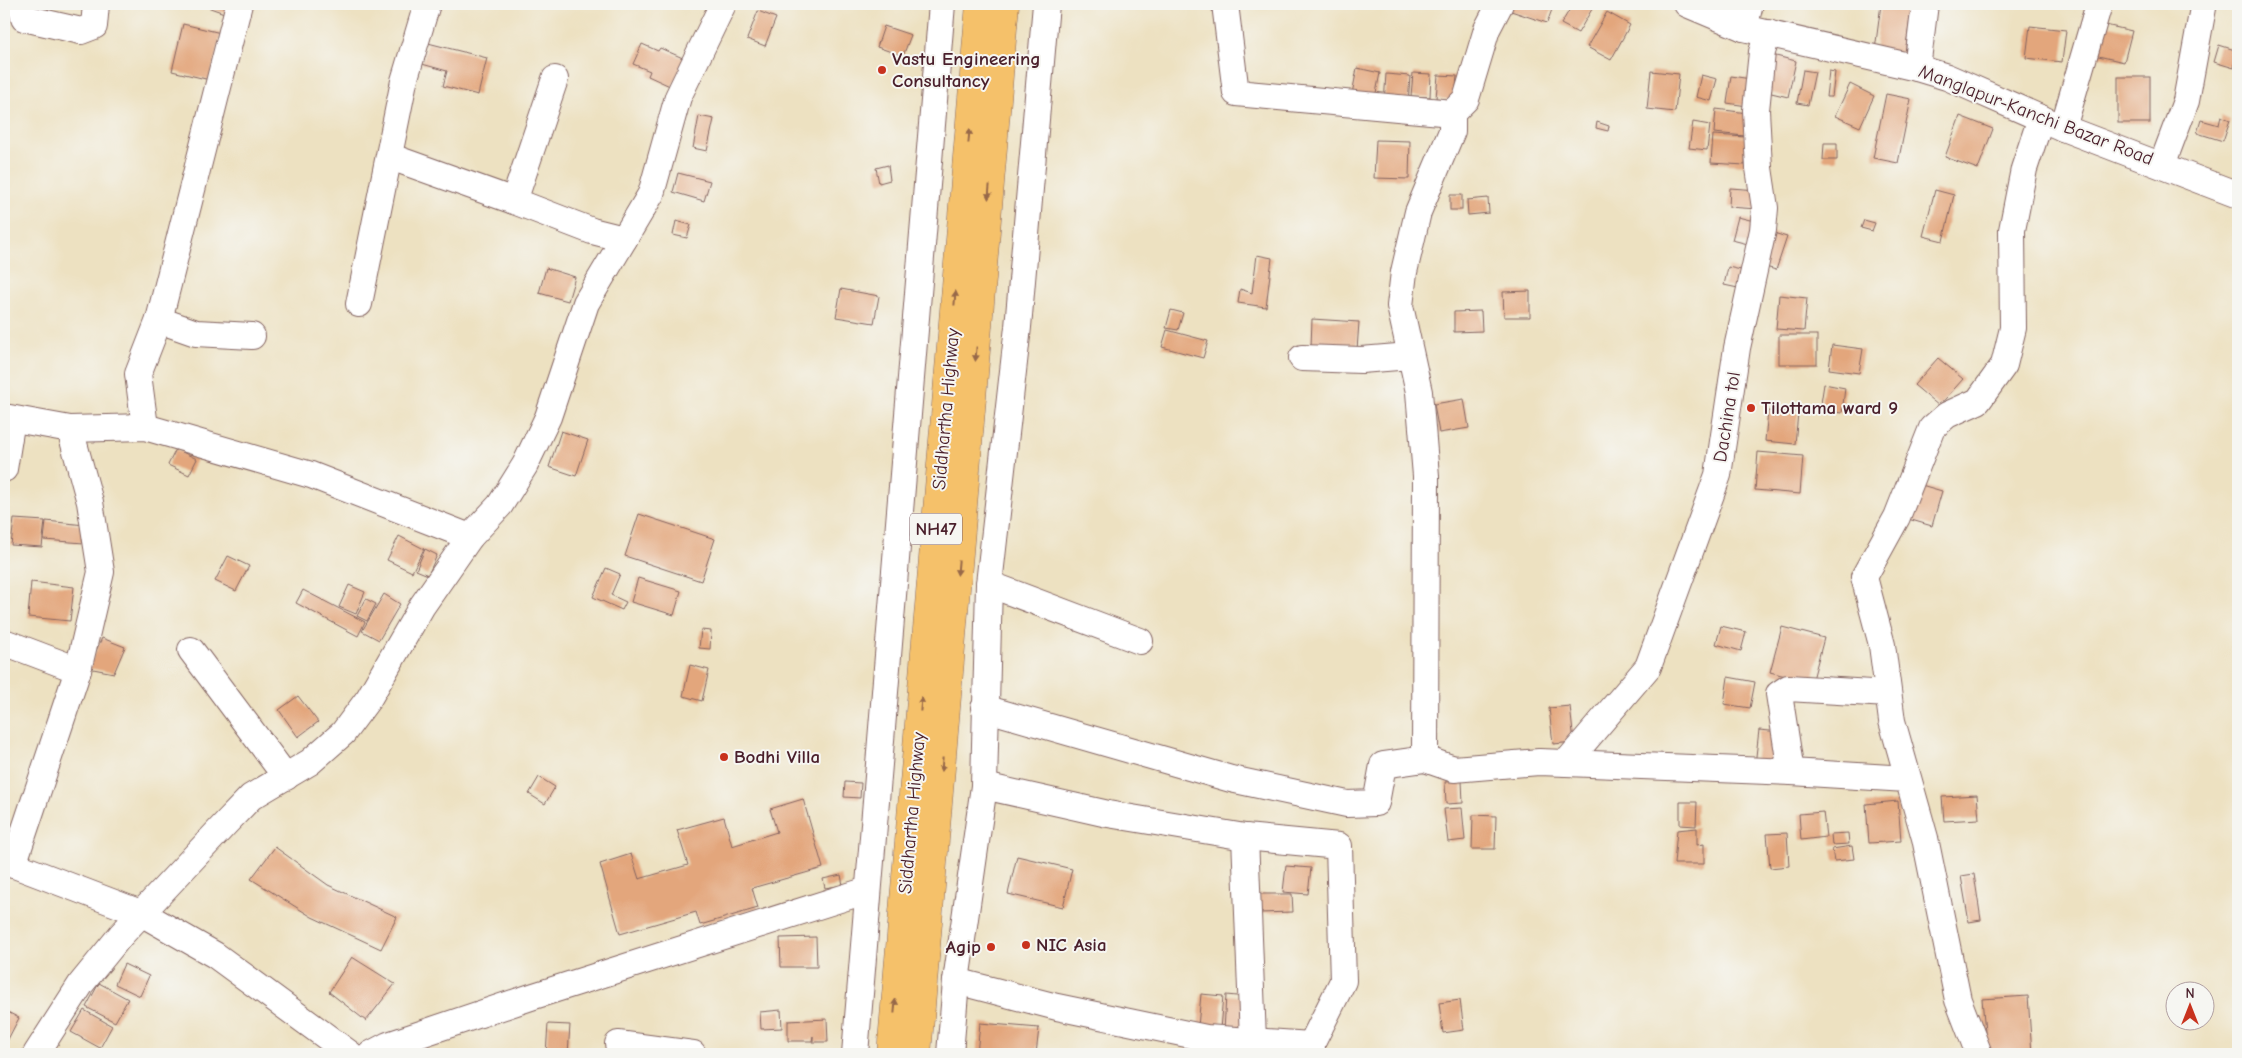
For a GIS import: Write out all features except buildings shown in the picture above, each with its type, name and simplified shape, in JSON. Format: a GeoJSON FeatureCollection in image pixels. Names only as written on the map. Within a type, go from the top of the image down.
{"type":"FeatureCollection","features":[{"type":"Feature","properties":{"kind":"highway","name":"Siddhartha Highway"},"geometry":{"type":"LineString","coordinates":[[891,1054],[980,4]]}},
{"type":"Feature","properties":{"kind":"highway","name":"Siddhartha Highway"},"geometry":{"type":"LineString","coordinates":[[918,1054],[1005,4]]}},
{"type":"Feature","properties":{"kind":"street"},"geometry":{"type":"LineString","coordinates":[[21,4],[24,18],[81,31],[94,26],[96,4]]}},
{"type":"Feature","properties":{"kind":"street"},"geometry":{"type":"LineString","coordinates":[[145,427],[138,374],[159,320],[239,4]]}},
{"type":"Feature","properties":{"kind":"street"},"geometry":{"type":"LineString","coordinates":[[359,304],[391,157],[404,80],[427,4]]}},
{"type":"Feature","properties":{"kind":"street"},"geometry":{"type":"LineString","coordinates":[[36,1054],[81,984],[121,935],[251,797],[310,762],[348,726],[369,698],[422,606],[470,537],[500,505],[525,465],[548,417],[586,302],[652,194],[678,97],[723,4]]}},
{"type":"Feature","properties":{"kind":"street"},"geometry":{"type":"LineString","coordinates":[[855,1054],[942,4]]}},
{"type":"Feature","properties":{"kind":"street"},"geometry":{"type":"LineString","coordinates":[[950,1054],[956,981],[984,786],[984,708],[989,584],[1018,327],[1046,4]]}},
{"type":"Feature","properties":{"kind":"street"},"geometry":{"type":"LineString","coordinates":[[1225,4],[1236,94],[1452,112]]}},
{"type":"Feature","properties":{"kind":"street"},"geometry":{"type":"LineString","coordinates":[[1425,759],[1426,476],[1419,392],[1400,306],[1404,272],[1418,212],[1452,131],[1452,112],[1466,99],[1487,29],[1500,4]]}},
{"type":"Feature","properties":{"kind":"street","name":"Manglapur-Kanchi Bazar Road"},"geometry":{"type":"LineString","coordinates":[[1687,4],[1754,22],[1830,49],[1917,68],[1947,77],[2052,123],[2238,195]]}},
{"type":"Feature","properties":{"kind":"street"},"geometry":{"type":"LineString","coordinates":[[1917,68],[1925,4]]}},
{"type":"Feature","properties":{"kind":"street"},"geometry":{"type":"LineString","coordinates":[[1979,1054],[1958,1000],[1925,838],[1907,780],[1892,721],[1882,645],[1864,578],[1897,517],[1932,428],[1947,416],[1978,401],[2004,365],[2013,328],[2012,230],[2024,169],[2052,123],[2099,4]]}},
{"type":"Feature","properties":{"kind":"street"},"geometry":{"type":"LineString","coordinates":[[2162,165],[2186,101],[2202,8]]}},
{"type":"Feature","properties":{"kind":"street","name":"Dachina tol"},"geometry":{"type":"LineString","coordinates":[[1566,763],[1648,668],[1718,475],[1737,348],[1763,230],[1764,188],[1759,168],[1756,110],[1762,52],[1754,22]]}},
{"type":"Feature","properties":{"kind":"street"},"geometry":{"type":"LineString","coordinates":[[514,201],[555,79]]}},
{"type":"Feature","properties":{"kind":"street"},"geometry":{"type":"LineString","coordinates":[[391,157],[592,231],[624,239]]}},
{"type":"Feature","properties":{"kind":"street"},"geometry":{"type":"LineString","coordinates":[[159,320],[196,333],[252,336]]}},
{"type":"Feature","properties":{"kind":"street"},"geometry":{"type":"LineString","coordinates":[[1302,358],[1361,360],[1410,356]]}},
{"type":"Feature","properties":{"kind":"street"},"geometry":{"type":"LineString","coordinates":[[4,469],[8,418],[70,429],[145,427],[311,474],[470,537]]}},
{"type":"Feature","properties":{"kind":"street"},"geometry":{"type":"LineString","coordinates":[[70,429],[90,502],[101,572],[78,670],[8,863],[142,914],[215,955],[350,1054]]}},
{"type":"Feature","properties":{"kind":"street"},"geometry":{"type":"LineString","coordinates":[[989,584],[1140,641]]}},
{"type":"Feature","properties":{"kind":"street"},"geometry":{"type":"LineString","coordinates":[[4,642],[78,670]]}},
{"type":"Feature","properties":{"kind":"street"},"geometry":{"type":"LineString","coordinates":[[191,650],[286,777]]}},
{"type":"Feature","properties":{"kind":"street"},"geometry":{"type":"LineString","coordinates":[[1791,772],[1779,694],[1783,690],[1788,688],[1888,694]]}},
{"type":"Feature","properties":{"kind":"street"},"geometry":{"type":"LineString","coordinates":[[984,708],[1232,779],[1347,804],[1376,803],[1383,765],[1425,759],[1454,770],[1539,762],[1791,772],[1907,780]]}},
{"type":"Feature","properties":{"kind":"street"},"geometry":{"type":"LineString","coordinates":[[956,981],[1057,1007],[1206,1038],[1253,1040],[1312,1050],[1343,981],[1339,846],[1245,837],[1108,814],[984,786]]}},
{"type":"Feature","properties":{"kind":"street"},"geometry":{"type":"LineString","coordinates":[[1245,837],[1253,1040]]}},
{"type":"Feature","properties":{"kind":"street"},"geometry":{"type":"LineString","coordinates":[[371,1054],[388,1045],[534,996],[868,890]]}},
{"type":"Feature","properties":{"kind":"street"},"geometry":{"type":"LineString","coordinates":[[618,1044],[693,1054]]}},
{"type":"Feature","properties":{"kind":"place","name":"Vastu Engineering Consultancy"},"geometry":{"type":"Point","coordinates":[882,70]}},
{"type":"Feature","properties":{"kind":"place","name":"Tilottama ward 9"},"geometry":{"type":"Point","coordinates":[1751,408]}},
{"type":"Feature","properties":{"kind":"place","name":"Bodhi Villa"},"geometry":{"type":"Point","coordinates":[724,757]}},
{"type":"Feature","properties":{"kind":"place","name":"NIC Asia"},"geometry":{"type":"Point","coordinates":[1026,945]}},
{"type":"Feature","properties":{"kind":"place","name":"Agip"},"geometry":{"type":"Point","coordinates":[991,947]}}]}
